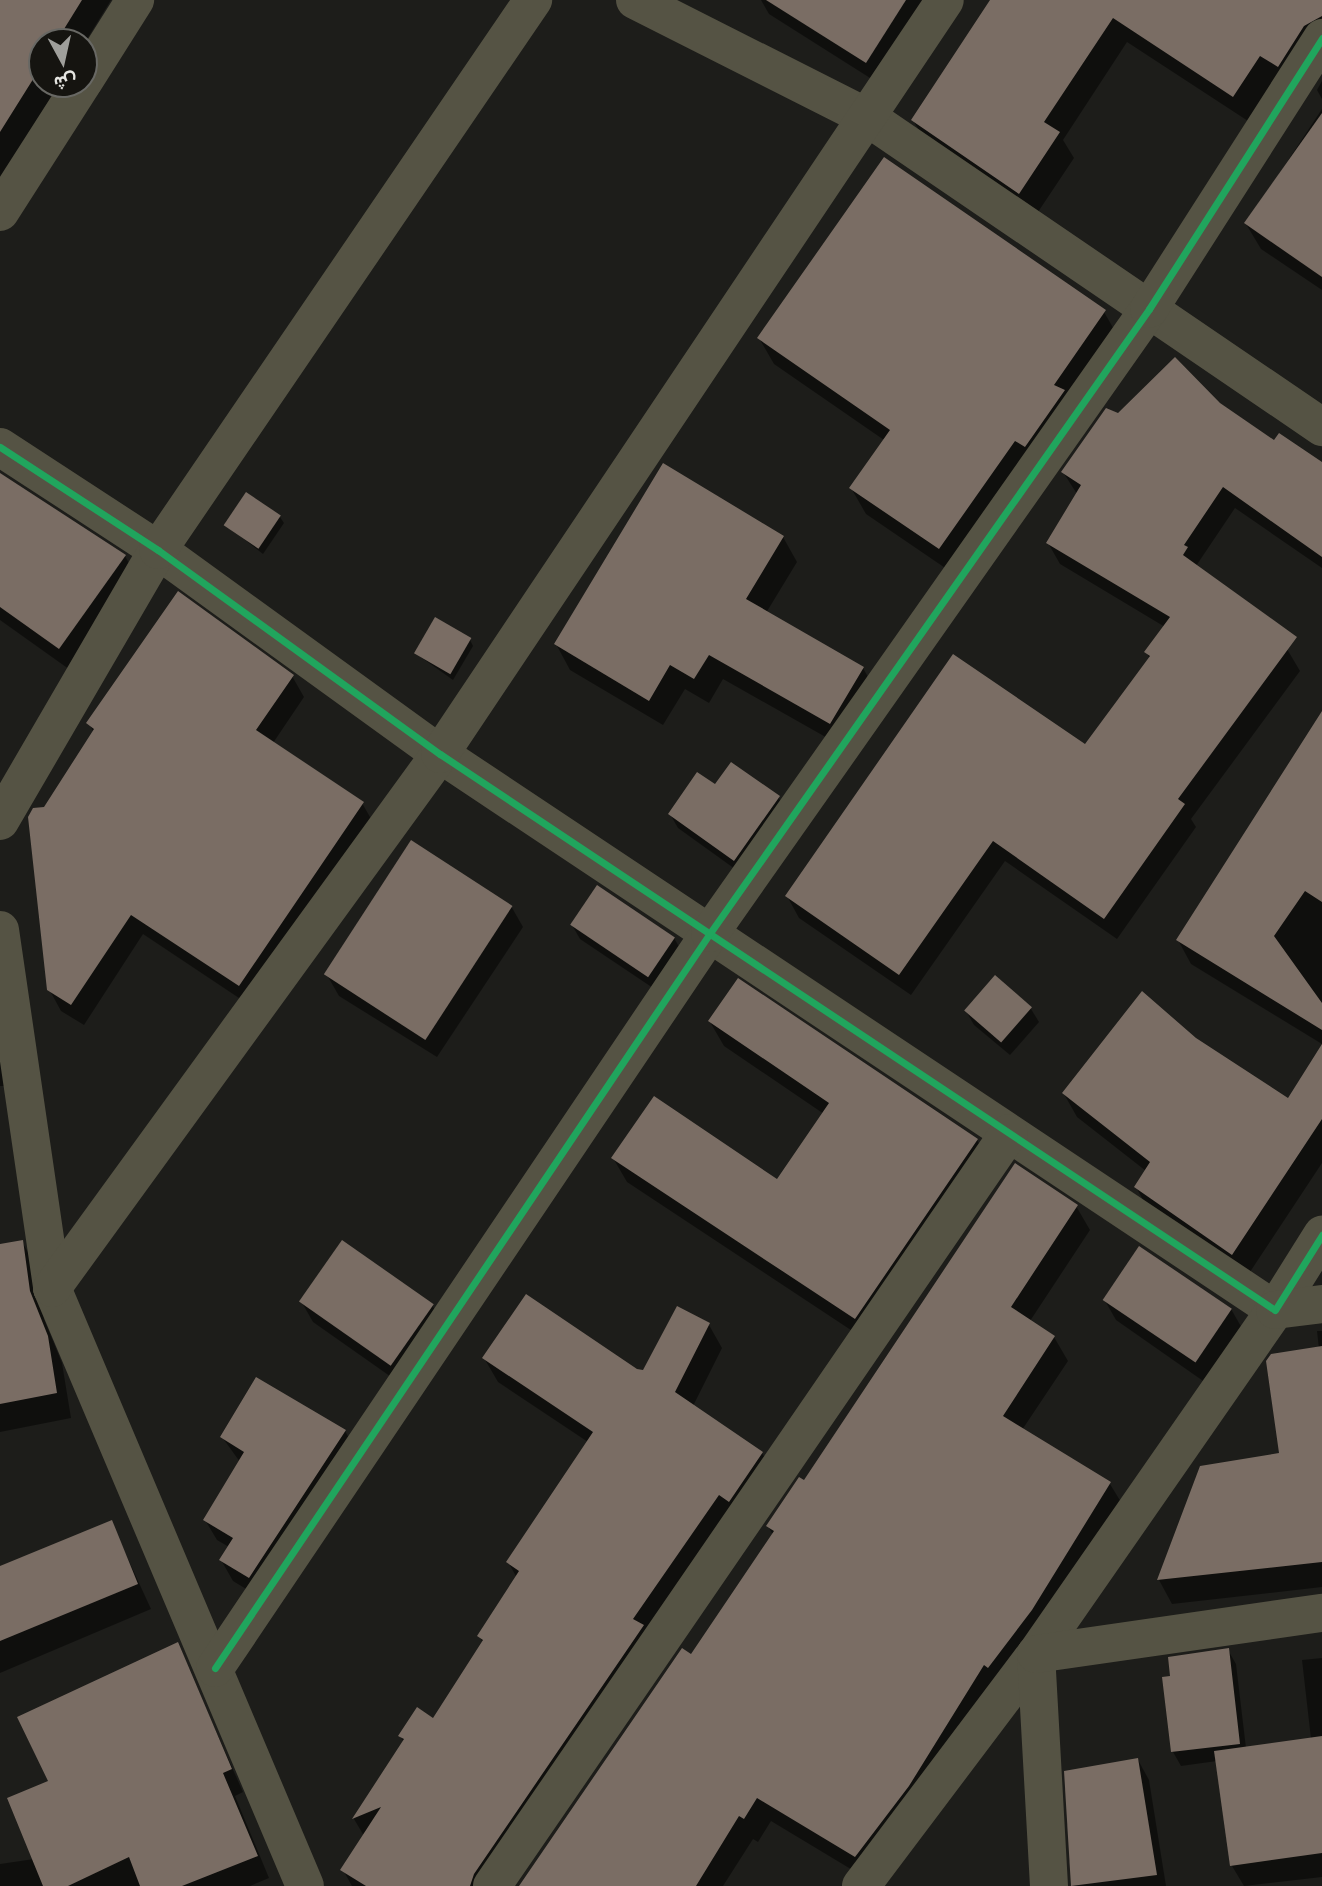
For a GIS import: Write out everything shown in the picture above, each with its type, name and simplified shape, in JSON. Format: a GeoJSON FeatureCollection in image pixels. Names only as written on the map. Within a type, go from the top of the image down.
{"type":"FeatureCollection","features":[{"type":"Feature","properties":{"kind":"street"},"geometry":{"type":"LineString","coordinates":[[98,58],[135,0]]}},
{"type":"Feature","properties":{"kind":"street"},"geometry":{"type":"LineString","coordinates":[[0,821],[158,550],[533,0]]}},
{"type":"Feature","properties":{"kind":"street"},"geometry":{"type":"LineString","coordinates":[[635,0],[867,117],[1322,427]]}},
{"type":"Feature","properties":{"kind":"street"},"geometry":{"type":"LineString","coordinates":[[52,1288],[440,754],[945,0]]}},
{"type":"Feature","properties":{"kind":"street"},"geometry":{"type":"LineString","coordinates":[[215,1668],[710,933],[1150,309],[1322,38]]}},
{"type":"Feature","properties":{"kind":"street"},"geometry":{"type":"LineString","coordinates":[[0,212],[73,98]]}},
{"type":"Feature","properties":{"kind":"street"},"geometry":{"type":"LineString","coordinates":[[0,447],[158,550],[440,754],[1275,1310],[1322,1304]]}},
{"type":"Feature","properties":{"kind":"street"},"geometry":{"type":"LineString","coordinates":[[0,930],[52,1288],[305,1886]]}},
{"type":"Feature","properties":{"kind":"street"},"geometry":{"type":"LineString","coordinates":[[492,1886],[1009,1133]]}},
{"type":"Feature","properties":{"kind":"street"},"geometry":{"type":"LineString","coordinates":[[861,1886],[1036,1654],[1275,1310],[1322,1235]]}},
{"type":"Feature","properties":{"kind":"street"},"geometry":{"type":"LineString","coordinates":[[1036,1654],[1322,1613]]}},
{"type":"Feature","properties":{"kind":"street"},"geometry":{"type":"LineString","coordinates":[[1036,1654],[1049,1886]]}},
{"type":"Feature","properties":{"kind":"building"},"geometry":{"type":"Polygon","coordinates":[[[0,0],[82,0],[65,28],[28,28],[28,87],[0,132],[0,0]]]}},
{"type":"Feature","properties":{"kind":"building"},"geometry":{"type":"Polygon","coordinates":[[[766,0],[906,0],[866,63],[766,0]]]}},
{"type":"Feature","properties":{"kind":"building"},"geometry":{"type":"Polygon","coordinates":[[[990,0],[1322,0],[1322,16],[1304,26],[1278,67],[1260,56],[1233,97],[1113,18],[1044,122],[1060,132],[1019,194],[911,120],[990,0]]]}},
{"type":"Feature","properties":{"kind":"building"},"geometry":{"type":"Polygon","coordinates":[[[1322,113],[1322,277],[1244,223],[1322,113]]]}},
{"type":"Feature","properties":{"kind":"building"},"geometry":{"type":"Polygon","coordinates":[[[884,157],[1106,310],[1054,385],[1065,390],[1025,447],[1015,441],[939,549],[849,488],[890,430],[757,338],[884,157]]]}},
{"type":"Feature","properties":{"kind":"building"},"geometry":{"type":"Polygon","coordinates":[[[1175,357],[1220,403],[1274,440],[1279,433],[1322,462],[1322,557],[1223,487],[1184,545],[1188,547],[1183,555],[1297,637],[1178,799],[1185,804],[1104,919],[993,841],[899,975],[785,896],[953,654],[1085,744],[1150,656],[1144,652],[1170,617],[1046,543],[1081,485],[1061,472],[1106,408],[1118,413],[1175,357]]]}},
{"type":"Feature","properties":{"kind":"building"},"geometry":{"type":"Polygon","coordinates":[[[663,463],[784,536],[746,599],[864,667],[830,724],[709,655],[694,679],[670,665],[649,701],[554,644],[663,463]]]}},
{"type":"Feature","properties":{"kind":"building"},"geometry":{"type":"Polygon","coordinates":[[[0,473],[126,555],[59,649],[0,607],[0,473]]]}},
{"type":"Feature","properties":{"kind":"building"},"geometry":{"type":"Polygon","coordinates":[[[246,492],[281,515],[258,549],[224,525],[246,492]]]}},
{"type":"Feature","properties":{"kind":"building"},"geometry":{"type":"Polygon","coordinates":[[[178,591],[294,675],[256,730],[364,802],[239,986],[131,915],[71,1005],[47,990],[28,817],[33,808],[44,807],[94,729],[86,723],[178,591]]]}},
{"type":"Feature","properties":{"kind":"building"},"geometry":{"type":"Polygon","coordinates":[[[435,617],[471,638],[450,674],[414,653],[435,617]]]}},
{"type":"Feature","properties":{"kind":"building"},"geometry":{"type":"Polygon","coordinates":[[[1322,711],[1322,902],[1305,891],[1274,936],[1322,1003],[1322,1030],[1176,940],[1322,711]]]}},
{"type":"Feature","properties":{"kind":"building"},"geometry":{"type":"Polygon","coordinates":[[[731,762],[780,796],[734,861],[668,814],[697,772],[715,784],[731,762]]]}},
{"type":"Feature","properties":{"kind":"building"},"geometry":{"type":"Polygon","coordinates":[[[411,840],[512,906],[425,1040],[324,974],[411,840]]]}},
{"type":"Feature","properties":{"kind":"building"},"geometry":{"type":"Polygon","coordinates":[[[597,885],[675,938],[648,977],[570,925],[597,885]]]}},
{"type":"Feature","properties":{"kind":"building"},"geometry":{"type":"Polygon","coordinates":[[[995,975],[1032,1007],[1001,1043],[964,1010],[995,975]]]}},
{"type":"Feature","properties":{"kind":"building"},"geometry":{"type":"Polygon","coordinates":[[[738,978],[978,1139],[855,1319],[611,1158],[654,1096],[777,1179],[829,1103],[708,1021],[738,978]]]}},
{"type":"Feature","properties":{"kind":"building"},"geometry":{"type":"Polygon","coordinates":[[[1142,991],[1196,1038],[1288,1098],[1322,1044],[1322,1119],[1232,1255],[1134,1187],[1150,1162],[1062,1093],[1142,991]]]}},
{"type":"Feature","properties":{"kind":"building"},"geometry":{"type":"Polygon","coordinates":[[[1015,1163],[1078,1205],[1011,1307],[1055,1336],[1003,1416],[1111,1482],[1032,1610],[988,1668],[984,1665],[909,1786],[855,1857],[757,1798],[744,1819],[739,1816],[696,1886],[519,1886],[682,1648],[691,1654],[774,1531],[766,1526],[799,1477],[804,1480],[1015,1163]]]}},
{"type":"Feature","properties":{"kind":"building"},"geometry":{"type":"Polygon","coordinates":[[[23,1240],[30,1291],[48,1336],[57,1393],[0,1404],[0,1244],[23,1240]]]}},
{"type":"Feature","properties":{"kind":"building"},"geometry":{"type":"Polygon","coordinates":[[[342,1240],[434,1304],[391,1366],[299,1301],[342,1240]]]}},
{"type":"Feature","properties":{"kind":"building"},"geometry":{"type":"Polygon","coordinates":[[[1139,1246],[1232,1309],[1196,1363],[1103,1300],[1139,1246]]]}},
{"type":"Feature","properties":{"kind":"building"},"geometry":{"type":"Polygon","coordinates":[[[526,1294],[637,1369],[643,1370],[677,1306],[710,1323],[675,1392],[763,1452],[729,1502],[719,1495],[633,1619],[644,1625],[474,1874],[470,1886],[366,1886],[340,1870],[381,1807],[352,1819],[404,1739],[398,1736],[417,1707],[433,1718],[483,1640],[477,1636],[519,1571],[506,1562],[593,1432],[482,1358],[526,1294]]]}},
{"type":"Feature","properties":{"kind":"building"},"geometry":{"type":"Polygon","coordinates":[[[1322,1346],[1322,1562],[1157,1580],[1200,1466],[1279,1453],[1266,1361],[1271,1354],[1322,1346]]]}},
{"type":"Feature","properties":{"kind":"building"},"geometry":{"type":"Polygon","coordinates":[[[256,1377],[346,1430],[249,1578],[219,1560],[233,1538],[203,1520],[244,1452],[220,1437],[256,1377]]]}},
{"type":"Feature","properties":{"kind":"building"},"geometry":{"type":"Polygon","coordinates":[[[112,1520],[138,1584],[0,1641],[0,1566],[112,1520]]]}},
{"type":"Feature","properties":{"kind":"building"},"geometry":{"type":"Polygon","coordinates":[[[178,1642],[232,1769],[223,1773],[258,1856],[182,1886],[140,1886],[129,1857],[68,1886],[43,1886],[7,1798],[48,1781],[17,1717],[178,1642]]]}},
{"type":"Feature","properties":{"kind":"building"},"geometry":{"type":"Polygon","coordinates":[[[1229,1648],[1240,1744],[1171,1752],[1162,1677],[1170,1676],[1168,1657],[1229,1648]]]}},
{"type":"Feature","properties":{"kind":"building"},"geometry":{"type":"Polygon","coordinates":[[[1322,1736],[1322,1853],[1230,1866],[1214,1751],[1322,1736]]]}},
{"type":"Feature","properties":{"kind":"building"},"geometry":{"type":"Polygon","coordinates":[[[1138,1758],[1157,1875],[1071,1886],[1064,1771],[1138,1758]]]}},
{"type":"Feature","properties":{"kind":"cycle path"},"geometry":{"type":"LineString","coordinates":[[215,1668],[710,933],[1149,309],[1322,38]]}},
{"type":"Feature","properties":{"kind":"cycle path"},"geometry":{"type":"LineString","coordinates":[[0,447],[158,550],[440,754],[1275,1310],[1322,1235]]}}]}
